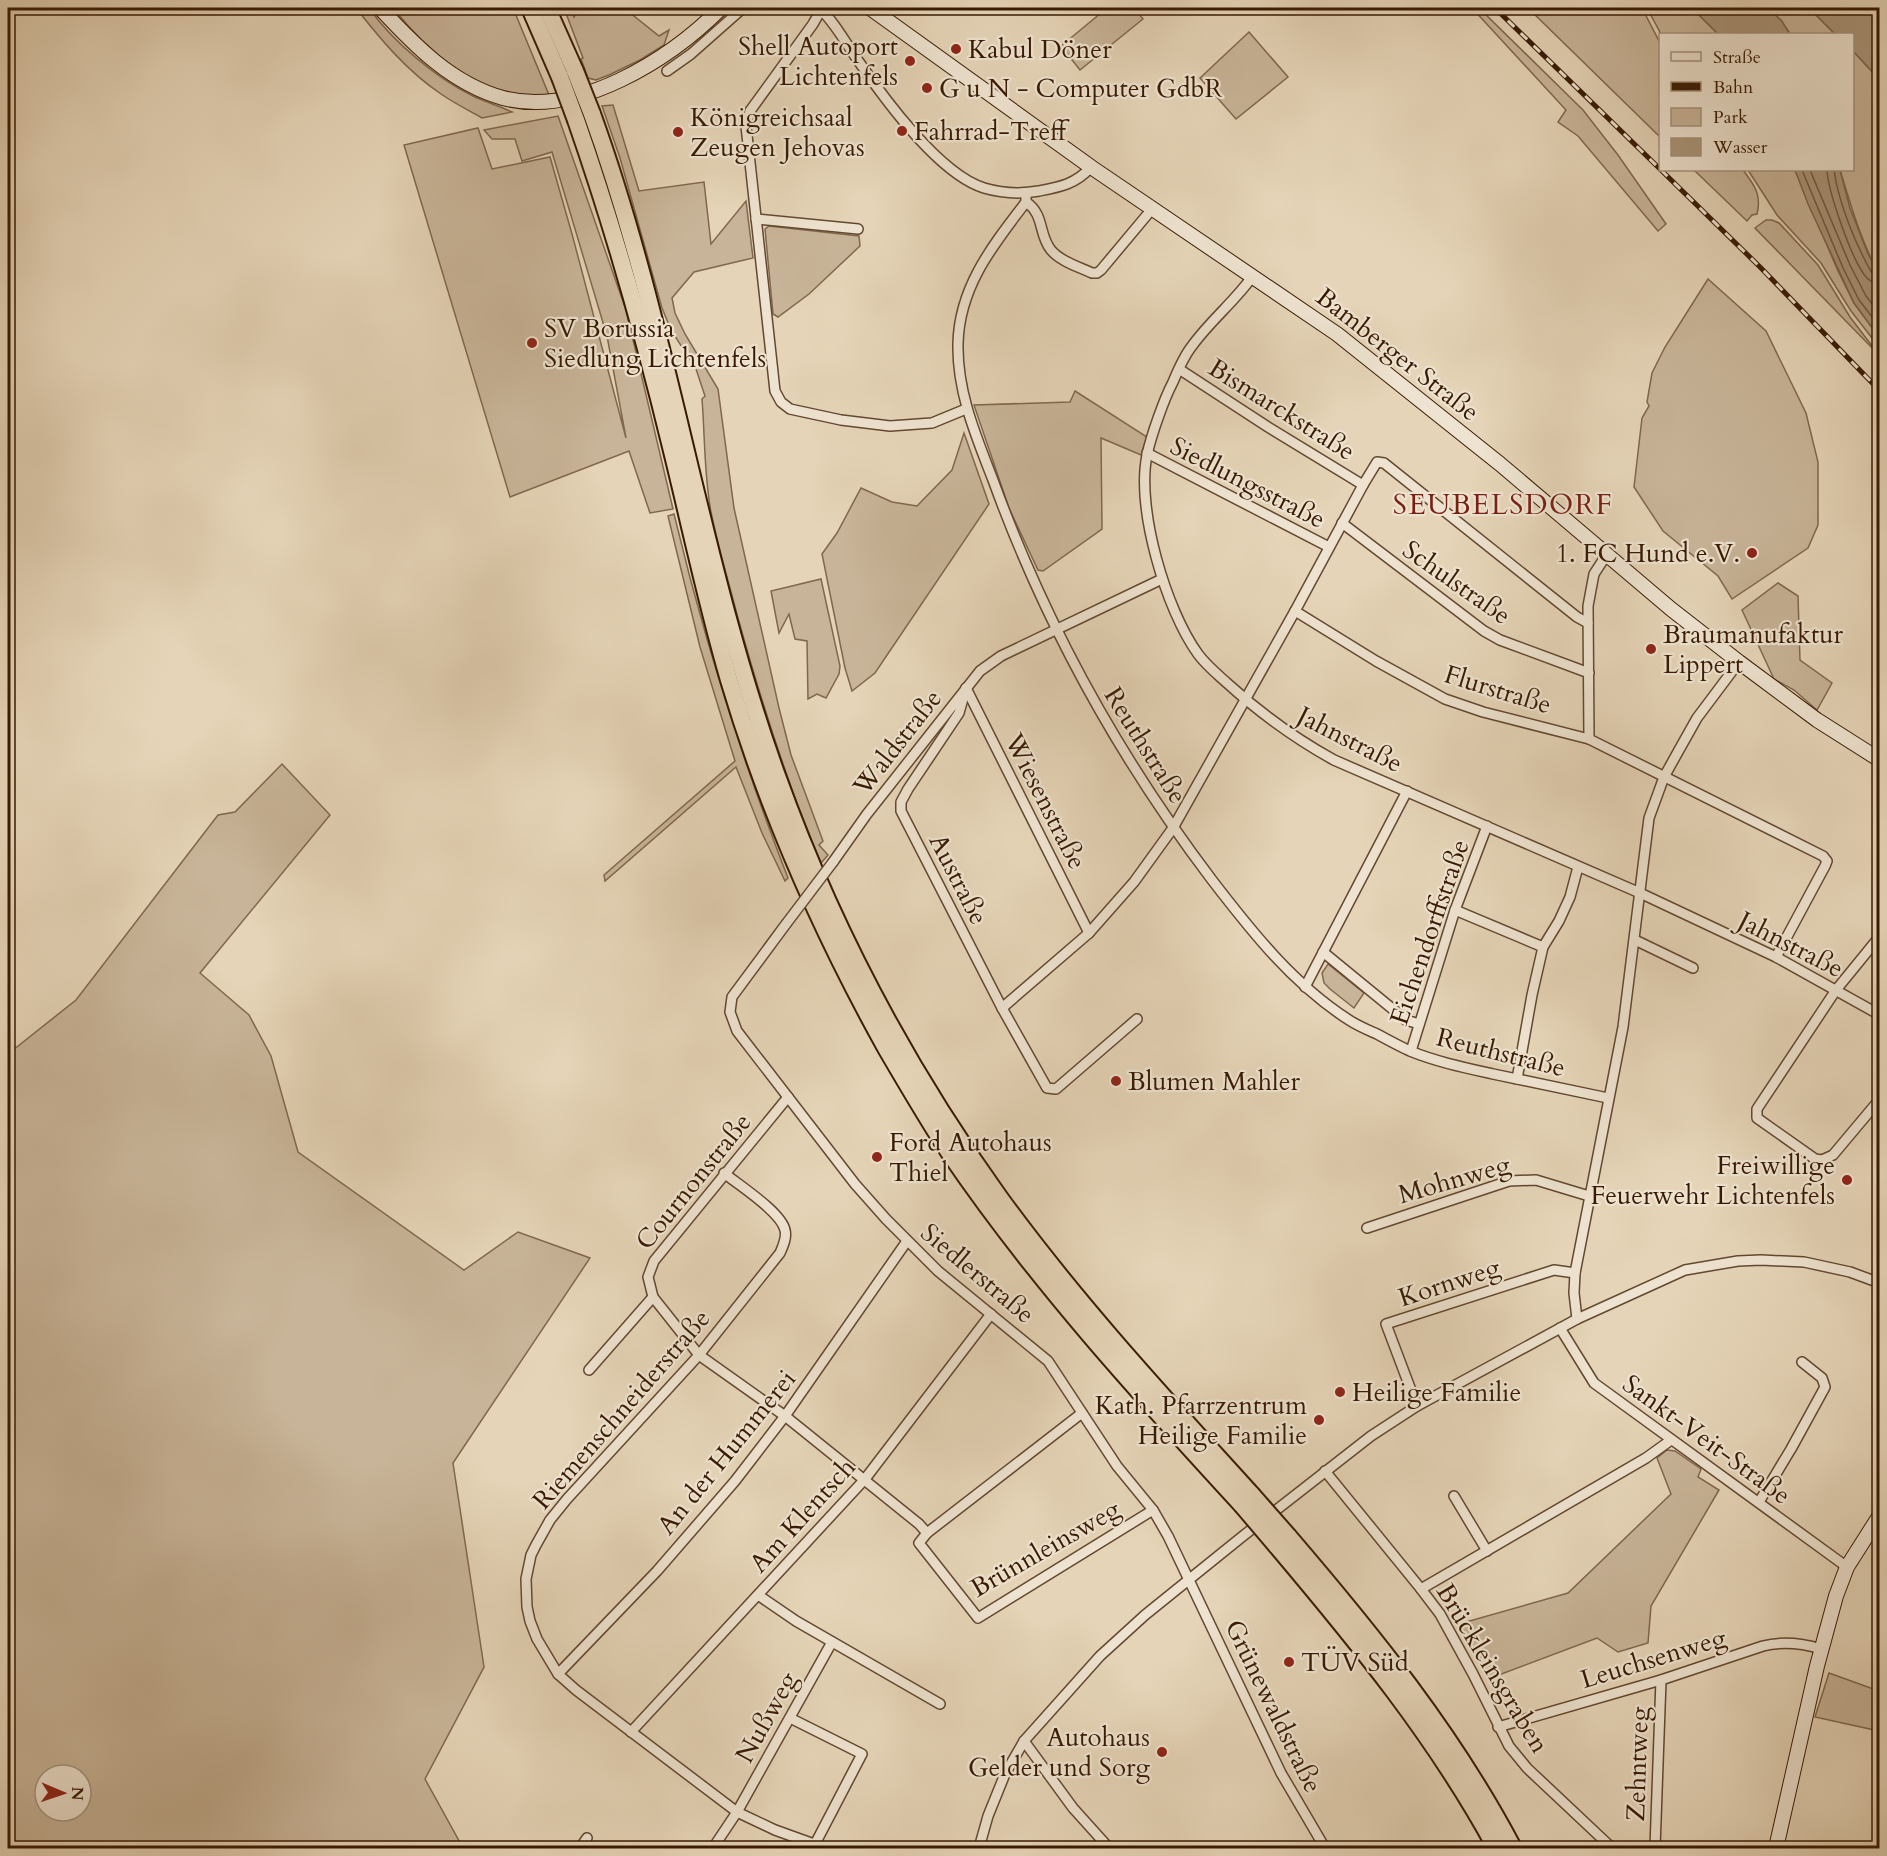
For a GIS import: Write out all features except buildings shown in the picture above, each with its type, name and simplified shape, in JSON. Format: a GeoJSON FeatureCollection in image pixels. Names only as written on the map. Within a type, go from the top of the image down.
{"type":"FeatureCollection","features":[{"type":"Feature","properties":{"kind":"highway"},"geometry":{"type":"LineString","coordinates":[[530,8],[568,74]]}},
{"type":"Feature","properties":{"kind":"highway"},"geometry":{"type":"LineString","coordinates":[[547,8],[584,117],[613,232],[639,321],[729,681],[804,887],[872,1023],[910,1090],[989,1209],[1075,1319],[1247,1500],[1411,1687],[1471,1776],[1513,1848]]}},
{"type":"Feature","properties":{"kind":"highway"},"geometry":{"type":"LineString","coordinates":[[1282,1540],[1396,1692],[1460,1785],[1496,1848]]}},
{"type":"Feature","properties":{"kind":"street"},"geometry":{"type":"LineString","coordinates":[[380,8],[408,39],[434,62],[459,79],[486,92],[524,102],[574,97],[601,88],[655,60],[677,45],[721,8]]}},
{"type":"Feature","properties":{"kind":"street"},"geometry":{"type":"LineString","coordinates":[[668,71],[743,8]]}},
{"type":"Feature","properties":{"kind":"street"},"geometry":{"type":"LineString","coordinates":[[966,409],[932,423],[890,426],[841,420],[790,408],[781,402],[775,391],[756,219],[747,120],[750,111],[813,24],[821,8],[894,108],[926,144],[952,169],[984,188],[1026,197],[1077,181],[1091,167]]}},
{"type":"Feature","properties":{"kind":"street","name":"Bamberger Straße"},"geometry":{"type":"LineString","coordinates":[[870,8],[1091,167],[1337,334],[1410,391],[1671,609],[1817,720],[1880,760]]}},
{"type":"Feature","properties":{"kind":"street"},"geometry":{"type":"LineString","coordinates":[[1026,197],[1038,214],[1049,249],[1055,255],[1092,273],[1101,270],[1152,209]]}},
{"type":"Feature","properties":{"kind":"street","name":"Reuthstraße"},"geometry":{"type":"LineString","coordinates":[[1026,197],[982,261],[966,296],[961,314],[958,342],[959,373],[966,409],[1004,512],[1056,629],[1105,722],[1173,828],[1269,952],[1305,987],[1350,1021],[1411,1051],[1457,1066],[1608,1098]]}},
{"type":"Feature","properties":{"kind":"street"},"geometry":{"type":"LineString","coordinates":[[756,219],[858,229]]}},
{"type":"Feature","properties":{"kind":"street","name":"Jahnstraße"},"geometry":{"type":"LineString","coordinates":[[1252,277],[1191,347],[1172,384],[1147,453],[1145,494],[1150,530],[1162,579],[1174,612],[1186,636],[1200,656],[1270,720],[1300,741],[1334,759],[1640,893],[1776,957],[1880,1015]]}},
{"type":"Feature","properties":{"kind":"street","name":"Bismarckstraße"},"geometry":{"type":"LineString","coordinates":[[1179,369],[1268,427],[1363,484]]}},
{"type":"Feature","properties":{"kind":"street","name":"Siedlungsstraße"},"geometry":{"type":"LineString","coordinates":[[1147,453],[1329,548]]}},
{"type":"Feature","properties":{"kind":"street"},"geometry":{"type":"LineString","coordinates":[[1002,1008],[1089,933],[1134,882],[1173,828],[1377,462],[1384,464],[1588,623]]}},
{"type":"Feature","properties":{"kind":"street","name":"Schulstraße"},"geometry":{"type":"LineString","coordinates":[[1342,523],[1484,631],[1500,640],[1589,673]]}},
{"type":"Feature","properties":{"kind":"street"},"geometry":{"type":"LineString","coordinates":[[1589,739],[1588,606],[1594,574],[1607,554]]}},
{"type":"Feature","properties":{"kind":"street","name":"Waldstraße"},"geometry":{"type":"LineString","coordinates":[[730,1007],[732,997],[738,988],[867,814],[966,688],[991,661],[1162,579]]}},
{"type":"Feature","properties":{"kind":"street","name":"Flurstraße"},"geometry":{"type":"LineString","coordinates":[[1295,611],[1376,661],[1446,699],[1483,712],[1589,739],[1823,856],[1827,861],[1776,957]]}},
{"type":"Feature","properties":{"kind":"street"},"geometry":{"type":"LineString","coordinates":[[1577,1319],[1574,1293],[1575,1273],[1623,1027],[1649,818],[1664,777],[1697,718],[1739,662]]}},
{"type":"Feature","properties":{"kind":"street","name":"Wiesenstraße"},"geometry":{"type":"LineString","coordinates":[[966,688],[1089,933]]}},
{"type":"Feature","properties":{"kind":"street","name":"Austraße"},"geometry":{"type":"LineString","coordinates":[[966,688],[959,713],[908,789],[901,802],[901,811],[1002,1008],[1050,1090],[1056,1089],[1137,1019]]}},
{"type":"Feature","properties":{"kind":"street"},"geometry":{"type":"LineString","coordinates":[[1305,987],[1407,791]]}},
{"type":"Feature","properties":{"kind":"street","name":"Eichendorffstraße"},"geometry":{"type":"LineString","coordinates":[[1411,1051],[1455,910],[1487,826]]}},
{"type":"Feature","properties":{"kind":"street"},"geometry":{"type":"LineString","coordinates":[[1517,1079],[1543,947],[1570,897],[1578,867]]}},
{"type":"Feature","properties":{"kind":"street"},"geometry":{"type":"LineString","coordinates":[[1455,910],[1543,947]]}},
{"type":"Feature","properties":{"kind":"street"},"geometry":{"type":"LineString","coordinates":[[1880,936],[1836,990],[1757,1109],[1757,1118],[1815,1159],[1822,1160],[1833,1155],[1880,1099]]}},
{"type":"Feature","properties":{"kind":"street"},"geometry":{"type":"LineString","coordinates":[[1635,940],[1694,968]]}},
{"type":"Feature","properties":{"kind":"street"},"geometry":{"type":"LineString","coordinates":[[1323,952],[1406,1020],[1419,1024]]}},
{"type":"Feature","properties":{"kind":"street","name":"Siedlerstraße"},"geometry":{"type":"LineString","coordinates":[[730,1007],[731,1018],[737,1031],[855,1184],[907,1241],[955,1287],[1048,1361],[1117,1466],[1153,1510],[1189,1579]]}},
{"type":"Feature","properties":{"kind":"street","name":"Cournonstraße"},"geometry":{"type":"LineString","coordinates":[[653,1297],[648,1277],[654,1261],[788,1097]]}},
{"type":"Feature","properties":{"kind":"street","name":"Riemenschneiderstraße"},"geometry":{"type":"LineString","coordinates":[[724,1173],[780,1218],[785,1231],[780,1253],[699,1355],[550,1520],[531,1555],[526,1579],[527,1606],[537,1639],[558,1674],[737,1812],[814,1846],[825,1848]]}},
{"type":"Feature","properties":{"kind":"street","name":"Mohnweg"},"geometry":{"type":"LineString","coordinates":[[1367,1228],[1509,1181],[1536,1180],[1589,1196]]}},
{"type":"Feature","properties":{"kind":"street","name":"An der Hummerei"},"geometry":{"type":"LineString","coordinates":[[558,1674],[657,1571],[735,1481],[785,1416],[907,1241]]}},
{"type":"Feature","properties":{"kind":"street"},"geometry":{"type":"LineString","coordinates":[[979,1848],[988,1816],[1005,1774],[1024,1741],[1100,1656],[1144,1615],[1189,1579],[1371,1436],[1417,1406],[1577,1319],[1685,1269],[1722,1262],[1761,1260],[1803,1262],[1850,1272],[1880,1283]]}},
{"type":"Feature","properties":{"kind":"street","name":"Kornweg"},"geometry":{"type":"LineString","coordinates":[[1417,1406],[1386,1324],[1554,1270],[1575,1273]]}},
{"type":"Feature","properties":{"kind":"street"},"geometry":{"type":"LineString","coordinates":[[589,1370],[653,1297],[699,1355],[785,1416],[865,1479],[927,1533],[1082,1413]]}},
{"type":"Feature","properties":{"kind":"street","name":"Am Klentsch"},"geometry":{"type":"LineString","coordinates":[[631,1732],[865,1479],[991,1314]]}},
{"type":"Feature","properties":{"kind":"street","name":"Sankt-Veit-Straße"},"geometry":{"type":"LineString","coordinates":[[1560,1328],[1594,1383],[1847,1567]]}},
{"type":"Feature","properties":{"kind":"street"},"geometry":{"type":"LineString","coordinates":[[1759,1502],[1825,1387],[1822,1378],[1802,1362]]}},
{"type":"Feature","properties":{"kind":"street"},"geometry":{"type":"LineString","coordinates":[[1421,1588],[1646,1458],[1671,1440]]}},
{"type":"Feature","properties":{"kind":"street","name":"Brückleinsgraben"},"geometry":{"type":"LineString","coordinates":[[1325,1472],[1421,1588],[1449,1629],[1509,1746],[1527,1768],[1612,1848]]}},
{"type":"Feature","properties":{"kind":"street"},"geometry":{"type":"LineString","coordinates":[[1455,1496],[1487,1551]]}},
{"type":"Feature","properties":{"kind":"street","name":"Brünnleinsweg"},"geometry":{"type":"LineString","coordinates":[[927,1533],[920,1543],[978,1618],[1153,1510]]}},
{"type":"Feature","properties":{"kind":"street"},"geometry":{"type":"LineString","coordinates":[[1776,1848],[1821,1649],[1836,1596],[1847,1567],[1880,1515]]}},
{"type":"Feature","properties":{"kind":"street","name":"Grünewaldstraße"},"geometry":{"type":"LineString","coordinates":[[1189,1579],[1281,1773],[1325,1848]]}},
{"type":"Feature","properties":{"kind":"street"},"geometry":{"type":"LineString","coordinates":[[758,1595],[796,1621],[940,1704]]}},
{"type":"Feature","properties":{"kind":"street","name":"Nußweg"},"geometry":{"type":"LineString","coordinates":[[713,1848],[737,1812],[832,1642]]}},
{"type":"Feature","properties":{"kind":"street","name":"Leuchsenweg"},"geometry":{"type":"LineString","coordinates":[[1498,1727],[1660,1680],[1777,1642],[1821,1649]]}},
{"type":"Feature","properties":{"kind":"street","name":"Zehntweg"},"geometry":{"type":"LineString","coordinates":[[1655,1848],[1660,1680]]}},
{"type":"Feature","properties":{"kind":"street"},"geometry":{"type":"LineString","coordinates":[[790,1718],[861,1754],[814,1846]]}},
{"type":"Feature","properties":{"kind":"street"},"geometry":{"type":"LineString","coordinates":[[1024,1741],[1073,1808],[1109,1848]]}},
{"type":"Feature","properties":{"kind":"street"},"geometry":{"type":"LineString","coordinates":[[580,1848],[587,1838]]}},
{"type":"Feature","properties":{"kind":"green space"},"geometry":{"type":"Polygon","coordinates":[[[356,8],[369,8],[402,46],[444,79],[473,96],[512,112],[482,118],[446,97],[406,65],[356,8]]]}},
{"type":"Feature","properties":{"kind":"green space"},"geometry":{"type":"Polygon","coordinates":[[[393,8],[513,8],[549,95],[525,95],[502,91],[460,72],[424,42],[393,8]]]}},
{"type":"Feature","properties":{"kind":"green space"},"geometry":{"type":"Polygon","coordinates":[[[564,8],[571,8],[574,17],[580,8],[624,8],[659,36],[669,30],[664,45],[640,60],[596,80],[588,78],[564,8]]]}},
{"type":"Feature","properties":{"kind":"green space"},"geometry":{"type":"Polygon","coordinates":[[[1107,8],[1134,8],[1143,19],[1080,70],[1061,46],[1107,8]]]}},
{"type":"Feature","properties":{"kind":"green space"},"geometry":{"type":"Polygon","coordinates":[[[1472,8],[1479,8],[1583,110],[1618,155],[1666,224],[1658,231],[1578,136],[1558,122],[1566,110],[1472,8]]]}},
{"type":"Feature","properties":{"kind":"green space"},"geometry":{"type":"Polygon","coordinates":[[[1528,8],[1642,8],[1659,41],[1659,136],[1528,8]]]}},
{"type":"Feature","properties":{"kind":"green space"},"geometry":{"type":"Polygon","coordinates":[[[1647,8],[1692,8],[1717,33],[1660,33],[1647,8]]]}},
{"type":"Feature","properties":{"kind":"green space"},"geometry":{"type":"Polygon","coordinates":[[[1767,8],[1809,8],[1834,33],[1789,33],[1781,20],[1767,8]]]}},
{"type":"Feature","properties":{"kind":"green space"},"geometry":{"type":"Polygon","coordinates":[[[1249,32],[1288,77],[1236,119],[1200,78],[1249,32]]]}},
{"type":"Feature","properties":{"kind":"green space"},"geometry":{"type":"Polygon","coordinates":[[[1854,52],[1879,79],[1879,274],[1852,210],[1840,171],[1854,171],[1854,52]]]}},
{"type":"Feature","properties":{"kind":"green space"},"geometry":{"type":"Polygon","coordinates":[[[613,105],[639,191],[704,182],[711,244],[746,201],[753,258],[694,272],[672,298],[675,313],[685,334],[718,389],[734,508],[791,755],[823,841],[819,845],[828,855],[821,863],[775,742],[738,618],[711,512],[702,399],[705,396],[696,369],[671,330],[662,308],[620,158],[602,106],[613,105]]]}},
{"type":"Feature","properties":{"kind":"green space","name":"SV Borussia Siedlung Lichtenfels"},"geometry":{"type":"Polygon","coordinates":[[[558,116],[626,310],[673,509],[650,513],[629,451],[510,497],[404,145],[478,128],[492,169],[550,157],[626,438],[607,336],[552,152],[522,161],[515,139],[492,139],[484,130],[558,116]]]}},
{"type":"Feature","properties":{"kind":"green space"},"geometry":{"type":"Polygon","coordinates":[[[1695,171],[1744,171],[1758,195],[1757,214],[1752,215],[1747,221],[1695,171]]]}},
{"type":"Feature","properties":{"kind":"green space"},"geometry":{"type":"Polygon","coordinates":[[[1749,171],[1795,171],[1838,271],[1854,303],[1879,337],[1879,347],[1851,311],[1821,263],[1777,215],[1749,171]]]}},
{"type":"Feature","properties":{"kind":"green space"},"geometry":{"type":"Polygon","coordinates":[[[1766,220],[1779,223],[1818,265],[1850,317],[1879,355],[1755,228],[1766,220]]]}},
{"type":"Feature","properties":{"kind":"green space"},"geometry":{"type":"Polygon","coordinates":[[[769,226],[859,236],[860,246],[809,294],[778,317],[773,314],[765,229],[769,226]]]}},
{"type":"Feature","properties":{"kind":"green space"},"geometry":{"type":"Polygon","coordinates":[[[1708,279],[1766,331],[1806,413],[1818,462],[1818,525],[1808,548],[1732,599],[1718,576],[1663,531],[1634,487],[1642,418],[1649,406],[1647,402],[1652,373],[1665,347],[1708,279]]]}},
{"type":"Feature","properties":{"kind":"green space"},"geometry":{"type":"Polygon","coordinates":[[[1075,391],[1147,437],[1141,455],[1101,438],[1102,529],[1043,571],[1038,570],[1009,508],[974,405],[1070,402],[1075,391]]]}},
{"type":"Feature","properties":{"kind":"green space"},"geometry":{"type":"Polygon","coordinates":[[[964,433],[989,504],[875,673],[852,691],[845,668],[822,554],[837,533],[861,488],[892,502],[917,506],[952,470],[964,433]]]}},
{"type":"Feature","properties":{"kind":"green space"},"geometry":{"type":"Polygon","coordinates":[[[674,514],[711,653],[739,743],[788,878],[785,881],[762,833],[736,767],[605,881],[604,875],[735,761],[700,647],[668,516],[674,514]]]}},
{"type":"Feature","properties":{"kind":"green space"},"geometry":{"type":"Polygon","coordinates":[[[821,579],[840,666],[839,674],[826,698],[817,694],[808,699],[807,641],[795,639],[789,614],[779,633],[771,591],[821,579]]]}},
{"type":"Feature","properties":{"kind":"green space"},"geometry":{"type":"Polygon","coordinates":[[[1778,583],[1798,596],[1800,660],[1832,683],[1817,710],[1794,690],[1774,679],[1742,610],[1778,583]]]}},
{"type":"Feature","properties":{"kind":"green space"},"geometry":{"type":"Polygon","coordinates":[[[282,764],[330,815],[200,973],[249,1015],[271,1056],[298,1152],[464,1270],[518,1232],[590,1258],[453,1463],[484,1667],[425,1779],[463,1848],[8,1848],[8,1054],[76,1000],[218,815],[235,812],[282,764]]]}},
{"type":"Feature","properties":{"kind":"green space"},"geometry":{"type":"Polygon","coordinates":[[[1328,964],[1364,993],[1354,1008],[1324,983],[1322,973],[1328,964]]]}},
{"type":"Feature","properties":{"kind":"green space"},"geometry":{"type":"Polygon","coordinates":[[[1667,1450],[1675,1451],[1701,1469],[1698,1477],[1719,1490],[1651,1606],[1648,1643],[1618,1652],[1597,1638],[1488,1679],[1459,1624],[1568,1593],[1671,1494],[1657,1458],[1667,1450]]]}},
{"type":"Feature","properties":{"kind":"green space"},"geometry":{"type":"Polygon","coordinates":[[[1829,1673],[1879,1691],[1879,1731],[1815,1717],[1829,1673]]]}},
{"type":"Feature","properties":{"kind":"water"},"geometry":{"type":"Polygon","coordinates":[[[1692,8],[1767,8],[1781,20],[1789,33],[1717,33],[1692,8]]]}},
{"type":"Feature","properties":{"kind":"water"},"geometry":{"type":"Polygon","coordinates":[[[1809,8],[1879,8],[1879,79],[1854,52],[1854,33],[1834,33],[1809,8]]]}},
{"type":"Feature","properties":{"kind":"water"},"geometry":{"type":"Polygon","coordinates":[[[1795,171],[1840,171],[1850,208],[1868,254],[1879,274],[1879,337],[1854,303],[1808,204],[1795,171]]]}},
{"type":"Feature","properties":{"kind":"waterway"},"geometry":{"type":"LineString","coordinates":[[1877,1848],[1880,1832]]}},
{"type":"Feature","properties":{"kind":"railway"},"geometry":{"type":"LineString","coordinates":[[1495,8],[1659,168]]}},
{"type":"Feature","properties":{"kind":"railway"},"geometry":{"type":"LineString","coordinates":[[1662,171],[1760,267],[1880,391]]}},
{"type":"Feature","properties":{"kind":"place","name":"Kabul Döner"},"geometry":{"type":"Point","coordinates":[956,49]}},
{"type":"Feature","properties":{"kind":"place","name":"Shell Autoport Lichtenfels"},"geometry":{"type":"Point","coordinates":[910,61]}},
{"type":"Feature","properties":{"kind":"place","name":"G u N - Computer GdbR"},"geometry":{"type":"Point","coordinates":[927,88]}},
{"type":"Feature","properties":{"kind":"place","name":"Fahrrad-Treff"},"geometry":{"type":"Point","coordinates":[902,131]}},
{"type":"Feature","properties":{"kind":"place","name":"Königreichsaal Zeugen Jehovas"},"geometry":{"type":"Point","coordinates":[678,132]}},
{"type":"Feature","properties":{"kind":"place","name":"SV Borussia Siedlung Lichtenfels"},"geometry":{"type":"Point","coordinates":[532,343]}},
{"type":"Feature","properties":{"kind":"place","name":"1. FC Hund e.V."},"geometry":{"type":"Point","coordinates":[1752,553]}},
{"type":"Feature","properties":{"kind":"place","name":"Braumanufaktur Lippert"},"geometry":{"type":"Point","coordinates":[1651,649]}},
{"type":"Feature","properties":{"kind":"place","name":"Blumen Mahler"},"geometry":{"type":"Point","coordinates":[1116,1081]}},
{"type":"Feature","properties":{"kind":"place","name":"Ford Autohaus Thiel"},"geometry":{"type":"Point","coordinates":[877,1157]}},
{"type":"Feature","properties":{"kind":"place","name":"Freiwillige Feuerwehr Lichtenfels"},"geometry":{"type":"Point","coordinates":[1847,1180]}},
{"type":"Feature","properties":{"kind":"place","name":"Heilige Familie"},"geometry":{"type":"Point","coordinates":[1340,1392]}},
{"type":"Feature","properties":{"kind":"place","name":"Kath. Pfarrzentrum Heilige Familie"},"geometry":{"type":"Point","coordinates":[1319,1420]}},
{"type":"Feature","properties":{"kind":"place","name":"TÜV Süd"},"geometry":{"type":"Point","coordinates":[1289,1662]}},
{"type":"Feature","properties":{"kind":"place","name":"Autohaus Gelder und Sorg"},"geometry":{"type":"Point","coordinates":[1162,1752]}},
{"type":"Feature","properties":{"kind":"district","name":"SEUBELSDORF"},"geometry":{"type":"Point","coordinates":[1503,504]}}]}
